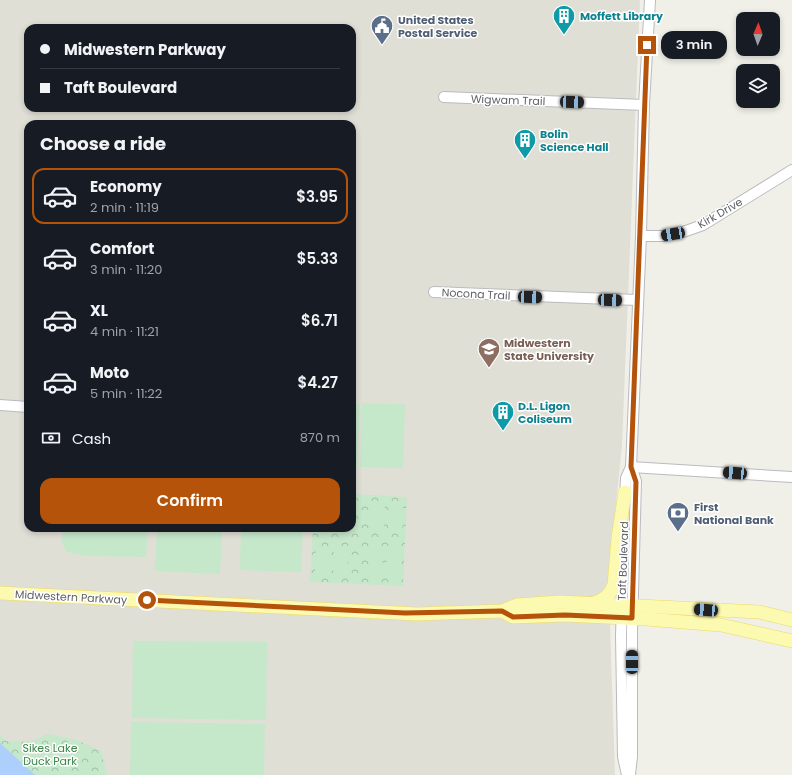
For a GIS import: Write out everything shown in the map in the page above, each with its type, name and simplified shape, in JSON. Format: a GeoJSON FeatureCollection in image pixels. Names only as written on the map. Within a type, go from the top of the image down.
{"type":"FeatureCollection","features":[{"type":"Feature","properties":{"kind":"main road"},"geometry":{"type":"LineString","coordinates":[[592,604],[600,602],[606,598],[614,585],[618,538],[625,492]]}},
{"type":"Feature","properties":{"kind":"main road","name":"Midwestern Parkway"},"geometry":{"type":"LineString","coordinates":[[0,594],[417,614],[502,611],[517,605],[534,603],[592,604],[627,612],[720,625],[792,641]]}},
{"type":"Feature","properties":{"kind":"main road","name":"Midwestern Parkway"},"geometry":{"type":"LineString","coordinates":[[502,611],[513,617],[627,612],[759,612],[792,620]]}},
{"type":"Feature","properties":{"kind":"street","name":"Taft Boulevard"},"geometry":{"type":"LineString","coordinates":[[629,775],[623,756],[627,612],[636,482],[631,467],[637,300],[641,236],[644,105],[650,0]]}},
{"type":"Feature","properties":{"kind":"street","name":"Wigwam Trail"},"geometry":{"type":"LineString","coordinates":[[444,97],[644,105]]}},
{"type":"Feature","properties":{"kind":"street","name":"Kirk Drive"},"geometry":{"type":"LineString","coordinates":[[641,236],[663,236],[683,232],[703,225],[792,170]]}},
{"type":"Feature","properties":{"kind":"street","name":"Nocona Trail"},"geometry":{"type":"LineString","coordinates":[[434,292],[637,300]]}},
{"type":"Feature","properties":{"kind":"street"},"geometry":{"type":"LineString","coordinates":[[0,405],[24,407]]}},
{"type":"Feature","properties":{"kind":"street","name":"Taft Boulevard"},"geometry":{"type":"LineString","coordinates":[[627,612],[625,492],[626,478],[631,467]]}},
{"type":"Feature","properties":{"kind":"street"},"geometry":{"type":"LineString","coordinates":[[631,467],[792,477]]}},
{"type":"Feature","properties":{"kind":"shaded area","name":"Midwestern State University"},"geometry":{"type":"Polygon","coordinates":[[[0,0],[640,0],[622,445],[614,524],[610,623],[615,775],[0,775],[0,0]]]}},
{"type":"Feature","properties":{"kind":"green space"},"geometry":{"type":"Polygon","coordinates":[[[362,403],[405,404],[403,468],[360,467],[362,403]]]}},
{"type":"Feature","properties":{"kind":"green space"},"geometry":{"type":"Polygon","coordinates":[[[356,404],[360,404],[357,467],[356,404]]]}},
{"type":"Feature","properties":{"kind":"green space"},"geometry":{"type":"Polygon","coordinates":[[[356,494],[407,497],[403,586],[310,582],[313,532],[356,532],[356,494]]]}},
{"type":"Feature","properties":{"kind":"green space"},"geometry":{"type":"Polygon","coordinates":[[[372,503],[385,504],[384,532],[370,532],[372,503]]]}},
{"type":"Feature","properties":{"kind":"green space"},"geometry":{"type":"Polygon","coordinates":[[[389,504],[403,505],[402,533],[388,533],[389,504]]]}},
{"type":"Feature","properties":{"kind":"green space"},"geometry":{"type":"Polygon","coordinates":[[[63,532],[148,532],[146,557],[87,556],[66,552],[61,539],[63,532]]]}},
{"type":"Feature","properties":{"kind":"green space"},"geometry":{"type":"Polygon","coordinates":[[[157,532],[222,532],[220,574],[155,571],[157,532]]]}},
{"type":"Feature","properties":{"kind":"green space"},"geometry":{"type":"Polygon","coordinates":[[[241,532],[303,532],[301,572],[240,570],[241,532]]]}},
{"type":"Feature","properties":{"kind":"green space"},"geometry":{"type":"Polygon","coordinates":[[[316,546],[330,546],[329,575],[315,575],[316,546]]]}},
{"type":"Feature","properties":{"kind":"green space"},"geometry":{"type":"Polygon","coordinates":[[[334,547],[348,547],[347,576],[333,575],[334,547]]]}},
{"type":"Feature","properties":{"kind":"green space"},"geometry":{"type":"Polygon","coordinates":[[[370,548],[383,548],[382,577],[369,577],[370,548]]]}},
{"type":"Feature","properties":{"kind":"green space"},"geometry":{"type":"Polygon","coordinates":[[[387,549],[401,549],[400,578],[386,578],[387,549]]]}},
{"type":"Feature","properties":{"kind":"green space"},"geometry":{"type":"Polygon","coordinates":[[[133,641],[267,642],[266,720],[132,718],[133,641]]]}},
{"type":"Feature","properties":{"kind":"green space"},"geometry":{"type":"Polygon","coordinates":[[[131,722],[265,724],[264,775],[130,775],[131,722]]]}},
{"type":"Feature","properties":{"kind":"green space","name":"Sikes Lake Duck Park"},"geometry":{"type":"Polygon","coordinates":[[[48,734],[77,740],[101,751],[107,775],[0,775],[0,735],[6,741],[30,742],[48,734]]]}},
{"type":"Feature","properties":{"kind":"water"},"geometry":{"type":"Polygon","coordinates":[[[0,743],[35,775],[0,775],[0,743]]]}},
{"type":"Feature","properties":{"kind":"place","name":"Moffett Library"},"geometry":{"type":"Point","coordinates":[564,36]}},
{"type":"Feature","properties":{"kind":"place","name":"United States Postal Service"},"geometry":{"type":"Point","coordinates":[382,46]}},
{"type":"Feature","properties":{"kind":"place","name":"Bolin Science Hall"},"geometry":{"type":"Point","coordinates":[525,160]}},
{"type":"Feature","properties":{"kind":"place","name":"Midwestern State University"},"geometry":{"type":"Point","coordinates":[489,368]}},
{"type":"Feature","properties":{"kind":"place","name":"D.L. Ligon Coliseum"},"geometry":{"type":"Point","coordinates":[503,432]}},
{"type":"Feature","properties":{"kind":"place","name":"First National Bank"},"geometry":{"type":"Point","coordinates":[678,532]}},
{"type":"Feature","properties":{"kind":"route"},"geometry":{"type":"LineString","coordinates":[[147,600],[417,614],[502,611],[513,617],[565,615],[632,618],[636,482],[631,467],[637,300],[641,236],[647,45]]}}]}
